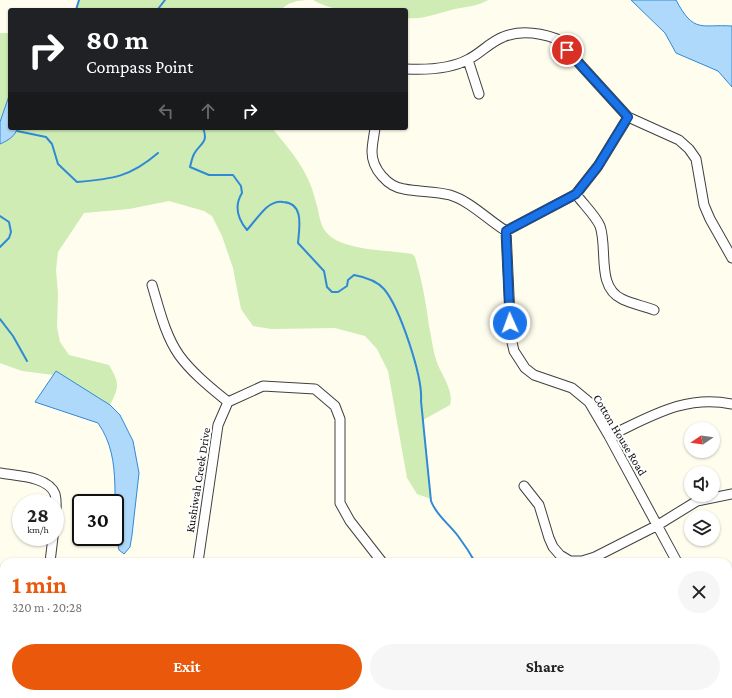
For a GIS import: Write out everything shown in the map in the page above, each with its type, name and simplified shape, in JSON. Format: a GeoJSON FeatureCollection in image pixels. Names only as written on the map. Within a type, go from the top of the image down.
{"type":"FeatureCollection","features":[{"type":"Feature","properties":{"kind":"street"},"geometry":{"type":"LineString","coordinates":[[408,69],[431,70],[468,60],[502,38],[514,34],[544,35],[557,39],[628,117],[679,140],[689,149],[696,159],[704,205],[710,219],[732,258]]}},
{"type":"Feature","properties":{"kind":"street"},"geometry":{"type":"LineString","coordinates":[[468,60],[479,94]]}},
{"type":"Feature","properties":{"kind":"street"},"geometry":{"type":"LineString","coordinates":[[375,130],[372,153],[375,165],[382,176],[402,189],[449,195],[467,202],[488,220],[506,231],[576,194],[598,166],[628,117]]}},
{"type":"Feature","properties":{"kind":"street"},"geometry":{"type":"LineString","coordinates":[[576,194],[600,226],[604,253],[605,276],[612,292],[621,299],[654,310]]}},
{"type":"Feature","properties":{"kind":"street","name":"Cotton House Road"},"geometry":{"type":"LineString","coordinates":[[506,231],[511,338],[516,356],[525,368],[534,375],[572,388],[589,402],[675,558]]}},
{"type":"Feature","properties":{"kind":"street"},"geometry":{"type":"LineString","coordinates":[[152,285],[166,329],[179,354],[200,378],[228,402],[263,386],[315,389],[335,406],[340,419],[340,503],[350,521],[379,558]]}},
{"type":"Feature","properties":{"kind":"street"},"geometry":{"type":"LineString","coordinates":[[609,436],[672,407],[715,400],[732,404]]}},
{"type":"Feature","properties":{"kind":"street","name":"Kushiwah Creek Drive"},"geometry":{"type":"LineString","coordinates":[[199,558],[218,425],[228,402]]}},
{"type":"Feature","properties":{"kind":"street"},"geometry":{"type":"LineString","coordinates":[[0,474],[40,480],[50,486],[55,494]]}},
{"type":"Feature","properties":{"kind":"street"},"geometry":{"type":"LineString","coordinates":[[524,486],[539,505],[549,538],[554,547],[560,555],[565,558]]}},
{"type":"Feature","properties":{"kind":"street"},"geometry":{"type":"LineString","coordinates":[[592,558],[658,525],[697,501],[732,494]]}},
{"type":"Feature","properties":{"kind":"street"},"geometry":{"type":"LineString","coordinates":[[50,558],[52,546]]}},
{"type":"Feature","properties":{"kind":"green space"},"geometry":{"type":"Polygon","coordinates":[[[79,0],[306,0],[296,1],[283,8],[77,8],[79,0]]]}},
{"type":"Feature","properties":{"kind":"green space"},"geometry":{"type":"Polygon","coordinates":[[[313,0],[488,0],[472,6],[424,17],[412,18],[408,18],[408,8],[334,8],[313,0]]]}},
{"type":"Feature","properties":{"kind":"green space"},"geometry":{"type":"Polygon","coordinates":[[[0,33],[8,33],[8,99],[0,122],[0,33]]]}},
{"type":"Feature","properties":{"kind":"green space"},"geometry":{"type":"Polygon","coordinates":[[[16,130],[274,130],[294,155],[305,173],[314,194],[322,226],[330,236],[347,245],[412,254],[415,257],[424,292],[435,356],[451,395],[450,405],[423,420],[431,499],[417,494],[407,478],[388,371],[377,349],[365,336],[335,328],[272,329],[253,326],[241,309],[233,268],[222,236],[212,216],[204,211],[169,201],[129,209],[84,213],[58,252],[56,270],[58,294],[57,327],[60,342],[69,355],[109,365],[115,376],[117,384],[117,388],[110,405],[56,372],[54,375],[22,371],[0,363],[0,144],[13,136],[16,130]]]}},
{"type":"Feature","properties":{"kind":"water"},"geometry":{"type":"Polygon","coordinates":[[[631,0],[676,0],[682,11],[693,23],[705,26],[732,26],[732,87],[718,71],[676,53],[665,33],[631,0]]]}},
{"type":"Feature","properties":{"kind":"water"},"geometry":{"type":"Polygon","coordinates":[[[8,99],[8,130],[16,130],[13,136],[0,144],[0,122],[8,99]]]}},
{"type":"Feature","properties":{"kind":"water"},"geometry":{"type":"Polygon","coordinates":[[[56,371],[110,405],[120,415],[133,441],[139,473],[130,547],[124,554],[119,550],[118,546],[124,546],[124,494],[115,494],[114,469],[111,453],[106,438],[98,423],[35,402],[56,371]]]}},
{"type":"Feature","properties":{"kind":"waterway"},"geometry":{"type":"LineString","coordinates":[[77,8],[79,0]]}},
{"type":"Feature","properties":{"kind":"waterway"},"geometry":{"type":"LineString","coordinates":[[159,8],[165,0]]}},
{"type":"Feature","properties":{"kind":"waterway"},"geometry":{"type":"LineString","coordinates":[[204,130],[204,140],[196,150],[190,167],[209,175],[233,175],[241,186],[242,193],[237,207],[241,221],[247,230],[261,213],[270,205],[278,202],[290,203],[298,212],[298,243],[324,271],[327,287],[332,292],[338,292],[347,286],[348,280],[354,275],[374,281],[384,289],[390,298],[397,311],[409,343],[421,390],[431,501],[436,511],[458,536],[473,558]]}},
{"type":"Feature","properties":{"kind":"waterway"},"geometry":{"type":"LineString","coordinates":[[17,131],[46,137],[52,144],[58,164],[77,182],[101,180],[130,172],[158,153]]}},
{"type":"Feature","properties":{"kind":"waterway"},"geometry":{"type":"LineString","coordinates":[[0,216],[9,222],[11,232],[9,238],[0,247]]}},
{"type":"Feature","properties":{"kind":"waterway"},"geometry":{"type":"LineString","coordinates":[[0,319],[13,336],[27,361]]}},
{"type":"Feature","properties":{"kind":"route"},"geometry":{"type":"LineString","coordinates":[[510,323],[506,231],[576,194],[598,166],[628,117],[567,50]]}}]}
